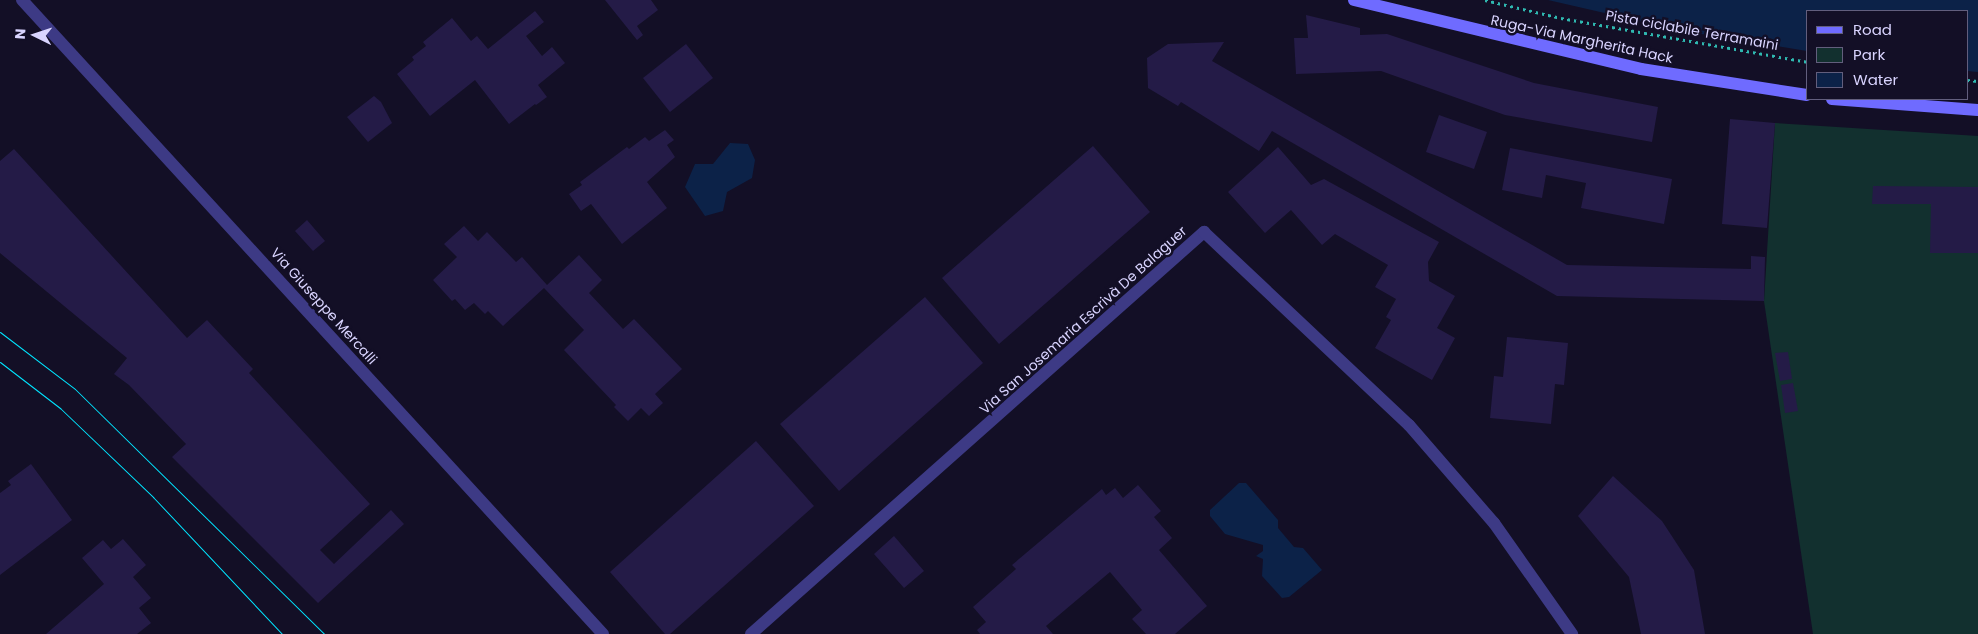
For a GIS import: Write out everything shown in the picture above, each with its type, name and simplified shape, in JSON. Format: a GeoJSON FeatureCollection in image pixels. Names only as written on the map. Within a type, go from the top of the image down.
{"type":"FeatureCollection","features":[{"type":"Feature","properties":{"kind":"main road","name":"Ruga-Via Margherita Hack"},"geometry":{"type":"LineString","coordinates":[[1354,0],[1642,69],[1806,95]]}},
{"type":"Feature","properties":{"kind":"main road"},"geometry":{"type":"LineString","coordinates":[[1845,100],[1978,110]]}},
{"type":"Feature","properties":{"kind":"street","name":"Via Giuseppe Mercalli"},"geometry":{"type":"LineString","coordinates":[[22,0],[603,634]]}},
{"type":"Feature","properties":{"kind":"street","name":"Via San Josemaria Escrivà De Balaguer"},"geometry":{"type":"LineString","coordinates":[[751,634],[1204,232],[1409,425],[1494,523],[1572,634]]}},
{"type":"Feature","properties":{"kind":"path","name":"Pista ciclabile Terramaini"},"geometry":{"type":"LineString","coordinates":[[1485,0],[1561,18],[1806,62]]}},
{"type":"Feature","properties":{"kind":"green space"},"geometry":{"type":"Polygon","coordinates":[[[1775,123],[1978,136],[1978,634],[1813,634],[1764,301],[1775,123]]]}},
{"type":"Feature","properties":{"kind":"water"},"geometry":{"type":"Polygon","coordinates":[[[1548,0],[1978,0],[1978,72],[1968,71],[1968,10],[1806,10],[1806,51],[1683,31],[1548,0]]]}},
{"type":"Feature","properties":{"kind":"water"},"geometry":{"type":"Polygon","coordinates":[[[730,143],[748,144],[755,160],[752,178],[727,192],[723,211],[705,216],[685,187],[695,164],[713,164],[730,143]]]}},
{"type":"Feature","properties":{"kind":"water"},"geometry":{"type":"Polygon","coordinates":[[[1239,483],[1246,483],[1278,520],[1278,528],[1294,547],[1303,548],[1322,570],[1289,597],[1282,598],[1262,576],[1263,559],[1256,556],[1263,551],[1263,545],[1225,534],[1210,516],[1210,510],[1239,483]]]}},
{"type":"Feature","properties":{"kind":"building"},"geometry":{"type":"Polygon","coordinates":[[[605,0],[651,0],[658,10],[637,26],[643,35],[637,40],[605,0]]]}},
{"type":"Feature","properties":{"kind":"building"},"geometry":{"type":"Polygon","coordinates":[[[535,11],[544,22],[526,36],[542,56],[552,47],[565,63],[538,85],[547,97],[509,124],[475,80],[430,116],[397,74],[414,60],[412,57],[426,46],[423,42],[452,18],[471,41],[477,36],[488,49],[535,11]]]}},
{"type":"Feature","properties":{"kind":"building"},"geometry":{"type":"Polygon","coordinates":[[[1306,15],[1360,28],[1360,35],[1387,34],[1534,83],[1658,107],[1652,142],[1505,115],[1381,71],[1296,74],[1294,38],[1308,38],[1306,15]]]}},
{"type":"Feature","properties":{"kind":"building"},"geometry":{"type":"Polygon","coordinates":[[[1224,42],[1212,61],[1567,265],[1751,269],[1751,256],[1765,257],[1764,301],[1557,296],[1272,131],[1259,151],[1181,102],[1178,106],[1148,88],[1147,58],[1168,44],[1224,42]]]}},
{"type":"Feature","properties":{"kind":"building"},"geometry":{"type":"Polygon","coordinates":[[[686,44],[713,78],[670,112],[643,78],[686,44]]]}},
{"type":"Feature","properties":{"kind":"building"},"geometry":{"type":"Polygon","coordinates":[[[374,96],[381,102],[392,123],[368,142],[347,117],[374,96]]]}},
{"type":"Feature","properties":{"kind":"building"},"geometry":{"type":"Polygon","coordinates":[[[1439,115],[1487,132],[1474,169],[1426,152],[1439,115]]]}},
{"type":"Feature","properties":{"kind":"building"},"geometry":{"type":"Polygon","coordinates":[[[1730,119],[1775,123],[1767,228],[1722,224],[1730,119]]]}},
{"type":"Feature","properties":{"kind":"building"},"geometry":{"type":"Polygon","coordinates":[[[665,130],[674,140],[667,145],[675,157],[647,182],[667,208],[622,244],[591,204],[581,211],[569,194],[582,185],[580,182],[627,147],[629,149],[645,137],[649,141],[665,130]]]}},
{"type":"Feature","properties":{"kind":"building"},"geometry":{"type":"Polygon","coordinates":[[[1093,146],[1150,212],[999,344],[942,278],[1093,146]]]}},
{"type":"Feature","properties":{"kind":"building"},"geometry":{"type":"Polygon","coordinates":[[[1278,147],[1311,185],[1324,179],[1439,242],[1428,262],[1429,281],[1455,296],[1437,328],[1455,338],[1432,380],[1375,348],[1391,320],[1386,317],[1396,299],[1375,287],[1388,265],[1335,234],[1322,245],[1291,210],[1265,233],[1228,192],[1278,147]]]}},
{"type":"Feature","properties":{"kind":"building"},"geometry":{"type":"Polygon","coordinates":[[[1510,148],[1672,179],[1664,224],[1581,208],[1586,183],[1546,175],[1542,198],[1502,190],[1510,148]]]}},
{"type":"Feature","properties":{"kind":"building"},"geometry":{"type":"Polygon","coordinates":[[[14,149],[187,338],[207,320],[253,369],[249,373],[370,504],[320,550],[334,564],[391,510],[404,524],[318,603],[172,457],[186,444],[129,385],[114,374],[127,358],[0,253],[0,161],[14,149]]]}},
{"type":"Feature","properties":{"kind":"building"},"geometry":{"type":"Polygon","coordinates":[[[1873,186],[1978,187],[1978,253],[1930,253],[1931,204],[1872,204],[1873,186]]]}},
{"type":"Feature","properties":{"kind":"building"},"geometry":{"type":"Polygon","coordinates":[[[307,220],[325,241],[313,251],[295,231],[307,220]]]}},
{"type":"Feature","properties":{"kind":"building"},"geometry":{"type":"Polygon","coordinates":[[[464,226],[478,241],[487,232],[516,262],[522,257],[547,285],[579,255],[602,280],[589,293],[623,329],[634,319],[682,369],[655,394],[663,403],[649,416],[641,408],[628,421],[614,407],[616,405],[564,350],[584,330],[544,288],[503,326],[488,311],[485,314],[474,303],[465,310],[455,299],[452,301],[433,280],[457,257],[444,244],[464,226]]]}},
{"type":"Feature","properties":{"kind":"building"},"geometry":{"type":"Polygon","coordinates":[[[925,297],[983,363],[839,491],[780,424],[925,297]]]}},
{"type":"Feature","properties":{"kind":"building"},"geometry":{"type":"Polygon","coordinates":[[[1507,337],[1568,343],[1564,385],[1555,384],[1551,424],[1490,418],[1494,376],[1503,377],[1507,337]]]}},
{"type":"Feature","properties":{"kind":"building"},"geometry":{"type":"Polygon","coordinates":[[[1788,352],[1792,379],[1780,381],[1775,353],[1788,352]]]}},
{"type":"Feature","properties":{"kind":"building"},"geometry":{"type":"Polygon","coordinates":[[[1793,383],[1798,411],[1785,413],[1781,385],[1793,383]]]}},
{"type":"Feature","properties":{"kind":"building"},"geometry":{"type":"Polygon","coordinates":[[[756,441],[814,506],[670,634],[665,634],[610,572],[756,441]]]}},
{"type":"Feature","properties":{"kind":"building"},"geometry":{"type":"Polygon","coordinates":[[[31,464],[72,520],[0,575],[0,493],[11,485],[8,481],[31,464]]]}},
{"type":"Feature","properties":{"kind":"building"},"geometry":{"type":"Polygon","coordinates":[[[1613,476],[1662,521],[1694,570],[1705,634],[1641,634],[1629,577],[1578,516],[1613,476]]]}},
{"type":"Feature","properties":{"kind":"building"},"geometry":{"type":"Polygon","coordinates":[[[1138,485],[1161,511],[1154,517],[1172,538],[1159,550],[1207,606],[1175,634],[1146,634],[1132,619],[1142,610],[1110,572],[1046,626],[1053,634],[980,634],[977,630],[986,622],[973,607],[1016,569],[1012,565],[1102,489],[1106,495],[1115,488],[1123,498],[1138,485]]]}},
{"type":"Feature","properties":{"kind":"building"},"geometry":{"type":"Polygon","coordinates":[[[894,536],[924,571],[904,588],[874,554],[894,536]]]}},
{"type":"Feature","properties":{"kind":"building"},"geometry":{"type":"Polygon","coordinates":[[[123,539],[146,565],[133,577],[151,598],[139,608],[151,623],[137,634],[46,634],[104,584],[82,558],[103,540],[111,549],[123,539]]]}},
{"type":"Feature","properties":{"kind":"tram line"},"geometry":{"type":"LineString","coordinates":[[0,332],[75,389],[324,634]]}},
{"type":"Feature","properties":{"kind":"tram line"},"geometry":{"type":"LineString","coordinates":[[0,362],[60,408],[153,497],[282,634]]}}]}
